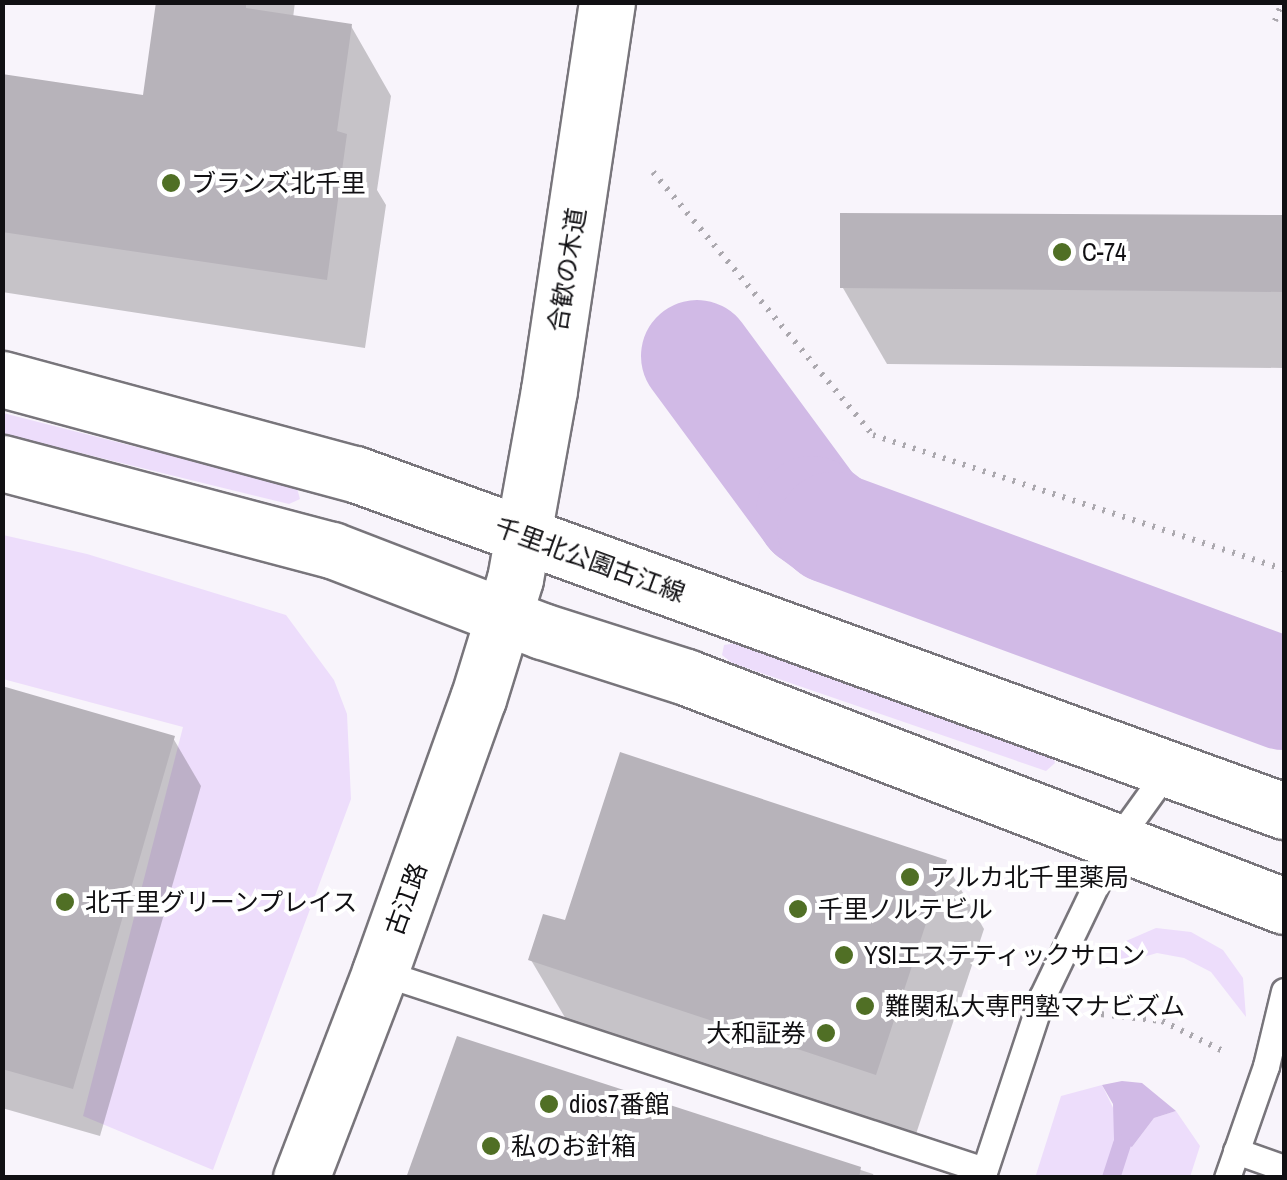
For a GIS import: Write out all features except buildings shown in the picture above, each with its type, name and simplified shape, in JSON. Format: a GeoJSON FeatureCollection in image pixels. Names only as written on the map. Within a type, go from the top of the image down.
{"type":"FeatureCollection","features":[{"type":"Feature","properties":{"kind":"street","name":"合歓の木道"},"geometry":{"type":"LineString","coordinates":[[504,618],[524,536],[608,2]]}},
{"type":"Feature","properties":{"kind":"street","name":"千里北公園古江線"},"geometry":{"type":"LineString","coordinates":[[2,379],[355,474],[1284,811]]}},
{"type":"Feature","properties":{"kind":"street"},"geometry":{"type":"LineString","coordinates":[[2,463],[332,550],[504,618],[686,676],[1284,906]]}},
{"type":"Feature","properties":{"kind":"street","name":"古江路"},"geometry":{"type":"LineString","coordinates":[[301,1178],[380,972],[504,618]]}},
{"type":"Feature","properties":{"kind":"lane"},"geometry":{"type":"LineString","coordinates":[[380,972],[983,1174],[1042,997],[1118,839],[1169,768]]}},
{"type":"Feature","properties":{"kind":"lane"},"geometry":{"type":"LineString","coordinates":[[1227,1178],[1266,1066],[1284,991]]}},
{"type":"Feature","properties":{"kind":"lane"},"geometry":{"type":"LineString","coordinates":[[1236,1151],[1284,1168]]}},
{"type":"Feature","properties":{"kind":"path"},"geometry":{"type":"LineString","coordinates":[[1275,20],[1282,2]]}},
{"type":"Feature","properties":{"kind":"path"},"geometry":{"type":"LineString","coordinates":[[653,172],[872,436],[1284,569]]}},
{"type":"Feature","properties":{"kind":"path"},"geometry":{"type":"LineString","coordinates":[[1092,1013],[1162,1021],[1224,1052]]}},
{"type":"Feature","properties":{"kind":"shaded area"},"geometry":{"type":"Polygon","coordinates":[[[3,413],[297,488],[300,499],[289,504],[3,434],[3,413]]]}},
{"type":"Feature","properties":{"kind":"shaded area"},"geometry":{"type":"Polygon","coordinates":[[[3,535],[87,554],[286,615],[334,680],[347,714],[351,799],[213,1170],[83,1116],[183,727],[3,679],[3,535]]]}},
{"type":"Feature","properties":{"kind":"shaded area"},"geometry":{"type":"Polygon","coordinates":[[[737,643],[1053,756],[1055,763],[1046,771],[732,663],[722,655],[724,645],[737,643]]]}},
{"type":"Feature","properties":{"kind":"shaded area"},"geometry":{"type":"Polygon","coordinates":[[[1156,928],[1191,932],[1223,950],[1243,978],[1246,1017],[1211,972],[1184,958],[1157,953],[1106,968],[1126,941],[1156,928]]]}},
{"type":"Feature","properties":{"kind":"shaded area"},"geometry":{"type":"Polygon","coordinates":[[[1142,1083],[1176,1111],[1154,1118],[1132,1147],[1114,1140],[1113,1104],[1102,1085],[1142,1083]]]}},
{"type":"Feature","properties":{"kind":"shaded area"},"geometry":{"type":"Polygon","coordinates":[[[1102,1085],[1132,1147],[1154,1118],[1176,1111],[1200,1146],[1190,1177],[1035,1178],[1061,1096],[1102,1085]]]}},
{"type":"Feature","properties":{"kind":"waterway"},"geometry":{"type":"LineString","coordinates":[[697,356],[812,512],[833,528],[1284,694]]}},
{"type":"Feature","properties":{"kind":"waterway"},"geometry":{"type":"LineString","coordinates":[[1111,1178],[1122,1144]]}},
{"type":"Feature","properties":{"kind":"place","name":"ブランズ北千里"},"geometry":{"type":"Point","coordinates":[171,183]}},
{"type":"Feature","properties":{"kind":"place","name":"C-74"},"geometry":{"type":"Point","coordinates":[1062,252]}},
{"type":"Feature","properties":{"kind":"place","name":"アルカ北千里薬局"},"geometry":{"type":"Point","coordinates":[910,877]}},
{"type":"Feature","properties":{"kind":"place","name":"北千里グリーンプレイス"},"geometry":{"type":"Point","coordinates":[65,902]}},
{"type":"Feature","properties":{"kind":"place","name":"千里ノルテビル"},"geometry":{"type":"Point","coordinates":[798,909]}},
{"type":"Feature","properties":{"kind":"place","name":"YSIエステティックサロン"},"geometry":{"type":"Point","coordinates":[844,955]}},
{"type":"Feature","properties":{"kind":"place","name":"難関私大専門塾マナビズム"},"geometry":{"type":"Point","coordinates":[865,1006]}},
{"type":"Feature","properties":{"kind":"place","name":"大和証券"},"geometry":{"type":"Point","coordinates":[826,1033]}},
{"type":"Feature","properties":{"kind":"place","name":"dios7番館"},"geometry":{"type":"Point","coordinates":[549,1104]}},
{"type":"Feature","properties":{"kind":"place","name":"私のお針箱"},"geometry":{"type":"Point","coordinates":[491,1146]}}]}
